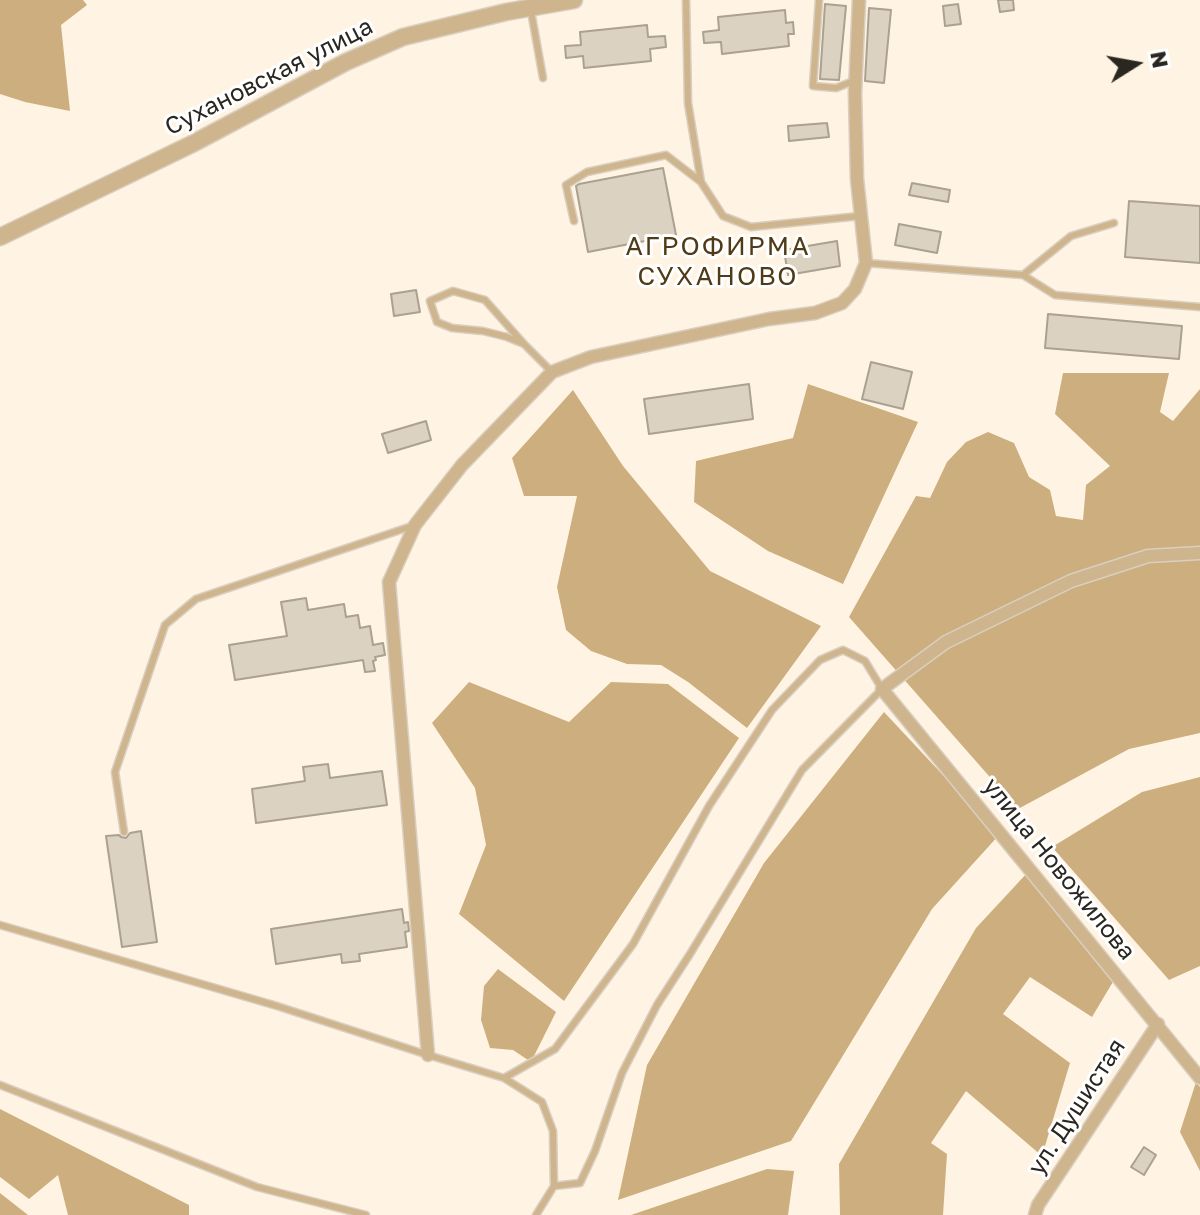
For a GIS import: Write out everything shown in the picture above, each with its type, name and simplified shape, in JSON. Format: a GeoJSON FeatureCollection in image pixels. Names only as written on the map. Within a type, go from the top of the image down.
{"type":"FeatureCollection","features":[{"type":"Feature","properties":{"kind":"street","name":"Сухановская улица"},"geometry":{"type":"LineString","coordinates":[[0,237],[192,144],[346,62],[403,37],[506,12],[574,0]]}},
{"type":"Feature","properties":{"kind":"street"},"geometry":{"type":"LineString","coordinates":[[428,1055],[389,582],[415,525],[462,465],[552,372],[591,357],[769,319],[815,313],[842,303],[855,289],[866,263],[857,179],[859,0]]}},
{"type":"Feature","properties":{"kind":"street"},"geometry":{"type":"LineString","coordinates":[[882,689],[946,642],[1071,581],[1148,556],[1200,553]]}},
{"type":"Feature","properties":{"kind":"street","name":"улица Новожилова"},"geometry":{"type":"LineString","coordinates":[[882,689],[1200,1078]]}},
{"type":"Feature","properties":{"kind":"street","name":"ул. Душистая"},"geometry":{"type":"LineString","coordinates":[[1035,1215],[1038,1205],[1158,1024]]}},
{"type":"Feature","properties":{"kind":"lane"},"geometry":{"type":"LineString","coordinates":[[686,0],[688,103],[701,182]]}},
{"type":"Feature","properties":{"kind":"lane"},"geometry":{"type":"LineString","coordinates":[[819,0],[813,86],[836,88],[856,80]]}},
{"type":"Feature","properties":{"kind":"lane"},"geometry":{"type":"LineString","coordinates":[[530,8],[543,78]]}},
{"type":"Feature","properties":{"kind":"lane"},"geometry":{"type":"LineString","coordinates":[[574,221],[566,185],[587,172],[666,155],[701,182],[723,216],[751,227],[860,216]]}},
{"type":"Feature","properties":{"kind":"lane"},"geometry":{"type":"LineString","coordinates":[[1023,275],[1071,236],[1114,223]]}},
{"type":"Feature","properties":{"kind":"lane"},"geometry":{"type":"LineString","coordinates":[[866,263],[1023,275],[1055,295],[1200,307]]}},
{"type":"Feature","properties":{"kind":"lane"},"geometry":{"type":"LineString","coordinates":[[524,344],[507,337],[452,328],[437,322],[430,301],[453,291],[485,300],[552,372]]}},
{"type":"Feature","properties":{"kind":"lane"},"geometry":{"type":"LineString","coordinates":[[124,832],[115,772],[165,625],[196,599],[415,525]]}},
{"type":"Feature","properties":{"kind":"lane"},"geometry":{"type":"LineString","coordinates":[[504,1078],[555,1049],[633,944],[709,806],[772,710],[820,660],[843,650],[865,661],[882,689],[802,770],[657,1005],[622,1073],[595,1151],[580,1183],[554,1186]]}},
{"type":"Feature","properties":{"kind":"lane"},"geometry":{"type":"LineString","coordinates":[[0,925],[277,1006],[504,1078],[542,1102],[553,1131],[554,1186],[536,1215]]}},
{"type":"Feature","properties":{"kind":"lane"},"geometry":{"type":"LineString","coordinates":[[0,1085],[257,1187],[366,1215]]}},
{"type":"Feature","properties":{"kind":"shaded area"},"geometry":{"type":"Polygon","coordinates":[[[0,0],[83,0],[87,5],[61,25],[70,111],[0,94],[0,0]]]}},
{"type":"Feature","properties":{"kind":"shaded area"},"geometry":{"type":"Polygon","coordinates":[[[1063,373],[1169,373],[1160,412],[1173,421],[1200,389],[1200,733],[1129,749],[1018,809],[849,617],[916,496],[930,498],[947,462],[966,442],[988,432],[1014,443],[1029,477],[1050,490],[1056,516],[1083,520],[1086,485],[1110,466],[1055,414],[1063,373]]]}},
{"type":"Feature","properties":{"kind":"shaded area"},"geometry":{"type":"Polygon","coordinates":[[[808,384],[918,422],[843,584],[768,551],[694,502],[696,461],[793,438],[808,384]]]}},
{"type":"Feature","properties":{"kind":"shaded area"},"geometry":{"type":"Polygon","coordinates":[[[573,390],[623,466],[710,571],[821,626],[747,728],[661,665],[627,664],[591,651],[566,630],[557,587],[577,496],[524,496],[512,458],[573,390]]]}},
{"type":"Feature","properties":{"kind":"shaded area"},"geometry":{"type":"Polygon","coordinates":[[[469,682],[569,722],[611,682],[668,684],[739,738],[564,1001],[459,914],[486,845],[475,788],[432,723],[469,682]]]}},
{"type":"Feature","properties":{"kind":"shaded area"},"geometry":{"type":"Polygon","coordinates":[[[884,712],[999,835],[932,909],[791,1141],[618,1200],[647,1065],[764,863],[884,712]]]}},
{"type":"Feature","properties":{"kind":"shaded area"},"geometry":{"type":"Polygon","coordinates":[[[1200,777],[1200,966],[1169,980],[1052,847],[1142,792],[1200,777]]]}},
{"type":"Feature","properties":{"kind":"shaded area"},"geometry":{"type":"Polygon","coordinates":[[[1028,872],[1120,970],[1092,1017],[1030,977],[1003,1014],[1070,1063],[1042,1156],[966,1091],[931,1143],[947,1154],[943,1215],[840,1215],[839,1164],[976,928],[1028,872]]]}},
{"type":"Feature","properties":{"kind":"shaded area"},"geometry":{"type":"Polygon","coordinates":[[[498,969],[556,1012],[531,1062],[513,1050],[490,1048],[481,1020],[484,986],[498,969]]]}},
{"type":"Feature","properties":{"kind":"shaded area"},"geometry":{"type":"Polygon","coordinates":[[[1196,1082],[1200,1087],[1200,1171],[1180,1132],[1196,1082]]]}},
{"type":"Feature","properties":{"kind":"shaded area"},"geometry":{"type":"Polygon","coordinates":[[[0,1109],[189,1205],[189,1215],[68,1215],[58,1175],[29,1199],[0,1177],[0,1109]]]}},
{"type":"Feature","properties":{"kind":"shaded area"},"geometry":{"type":"Polygon","coordinates":[[[767,1169],[794,1171],[788,1215],[631,1215],[767,1169]]]}},
{"type":"Feature","properties":{"kind":"shaded area"},"geometry":{"type":"Polygon","coordinates":[[[0,1193],[28,1215],[0,1215],[0,1193]]]}},
{"type":"Feature","properties":{"kind":"building"},"geometry":{"type":"Polygon","coordinates":[[[998,0],[1013,0],[1014,10],[1000,12],[998,0]]]}},
{"type":"Feature","properties":{"kind":"building"},"geometry":{"type":"Polygon","coordinates":[[[825,4],[846,6],[839,80],[820,79],[825,4]]]}},
{"type":"Feature","properties":{"kind":"building"},"geometry":{"type":"Polygon","coordinates":[[[958,4],[961,24],[945,26],[943,6],[958,4]]]}},
{"type":"Feature","properties":{"kind":"building"},"geometry":{"type":"Polygon","coordinates":[[[869,8],[891,10],[884,83],[865,81],[869,8]]]}},
{"type":"Feature","properties":{"kind":"building"},"geometry":{"type":"Polygon","coordinates":[[[785,10],[786,23],[793,22],[794,34],[788,34],[789,46],[722,54],[721,42],[704,43],[703,32],[719,30],[718,17],[785,10]]]}},
{"type":"Feature","properties":{"kind":"building"},"geometry":{"type":"Polygon","coordinates":[[[647,25],[648,37],[665,36],[666,47],[650,49],[651,61],[584,68],[583,56],[566,58],[565,46],[581,45],[580,32],[647,25]]]}},
{"type":"Feature","properties":{"kind":"building"},"geometry":{"type":"Polygon","coordinates":[[[827,123],[829,137],[789,141],[788,126],[827,123]]]}},
{"type":"Feature","properties":{"kind":"building"},"geometry":{"type":"Polygon","coordinates":[[[663,168],[676,235],[588,252],[576,186],[663,168]]]}},
{"type":"Feature","properties":{"kind":"building"},"geometry":{"type":"Polygon","coordinates":[[[912,183],[950,190],[948,202],[909,195],[912,183]]]}},
{"type":"Feature","properties":{"kind":"building"},"geometry":{"type":"Polygon","coordinates":[[[1129,201],[1200,206],[1200,263],[1125,257],[1129,201]]]}},
{"type":"Feature","properties":{"kind":"building"},"geometry":{"type":"Polygon","coordinates":[[[899,224],[941,232],[937,253],[895,245],[899,224]]]}},
{"type":"Feature","properties":{"kind":"building"},"geometry":{"type":"Polygon","coordinates":[[[837,241],[840,266],[788,275],[784,250],[837,241]]]}},
{"type":"Feature","properties":{"kind":"building"},"geometry":{"type":"Polygon","coordinates":[[[416,290],[420,312],[394,316],[391,294],[416,290]]]}},
{"type":"Feature","properties":{"kind":"building"},"geometry":{"type":"Polygon","coordinates":[[[1048,314],[1182,326],[1179,359],[1045,348],[1048,314]]]}},
{"type":"Feature","properties":{"kind":"building"},"geometry":{"type":"Polygon","coordinates":[[[871,362],[912,372],[903,409],[862,399],[871,362]]]}},
{"type":"Feature","properties":{"kind":"building"},"geometry":{"type":"Polygon","coordinates":[[[749,384],[753,419],[649,434],[644,399],[749,384]]]}},
{"type":"Feature","properties":{"kind":"building"},"geometry":{"type":"Polygon","coordinates":[[[426,421],[431,440],[388,453],[382,434],[426,421]]]}},
{"type":"Feature","properties":{"kind":"building"},"geometry":{"type":"Polygon","coordinates":[[[306,598],[308,610],[344,604],[346,617],[358,615],[360,628],[370,626],[373,645],[383,643],[385,655],[375,657],[375,671],[365,672],[363,660],[235,680],[229,645],[287,636],[281,602],[306,598]]]}},
{"type":"Feature","properties":{"kind":"building"},"geometry":{"type":"Polygon","coordinates":[[[328,764],[330,778],[382,771],[387,805],[256,823],[252,789],[305,781],[303,767],[328,764]]]}},
{"type":"Feature","properties":{"kind":"building"},"geometry":{"type":"Polygon","coordinates":[[[141,831],[157,942],[122,947],[106,836],[126,838],[130,833],[141,831]]]}},
{"type":"Feature","properties":{"kind":"building"},"geometry":{"type":"Polygon","coordinates":[[[402,909],[404,923],[408,922],[409,931],[405,932],[407,947],[359,954],[360,961],[342,963],[341,954],[276,964],[271,929],[402,909]]]}},
{"type":"Feature","properties":{"kind":"building"},"geometry":{"type":"Polygon","coordinates":[[[1144,1147],[1156,1155],[1144,1175],[1131,1167],[1144,1147]]]}},
{"type":"Feature","properties":{"kind":"district","name":"АГРОФИРМА СУХАНОВО"},"geometry":{"type":"Point","coordinates":[718,262]}}]}
